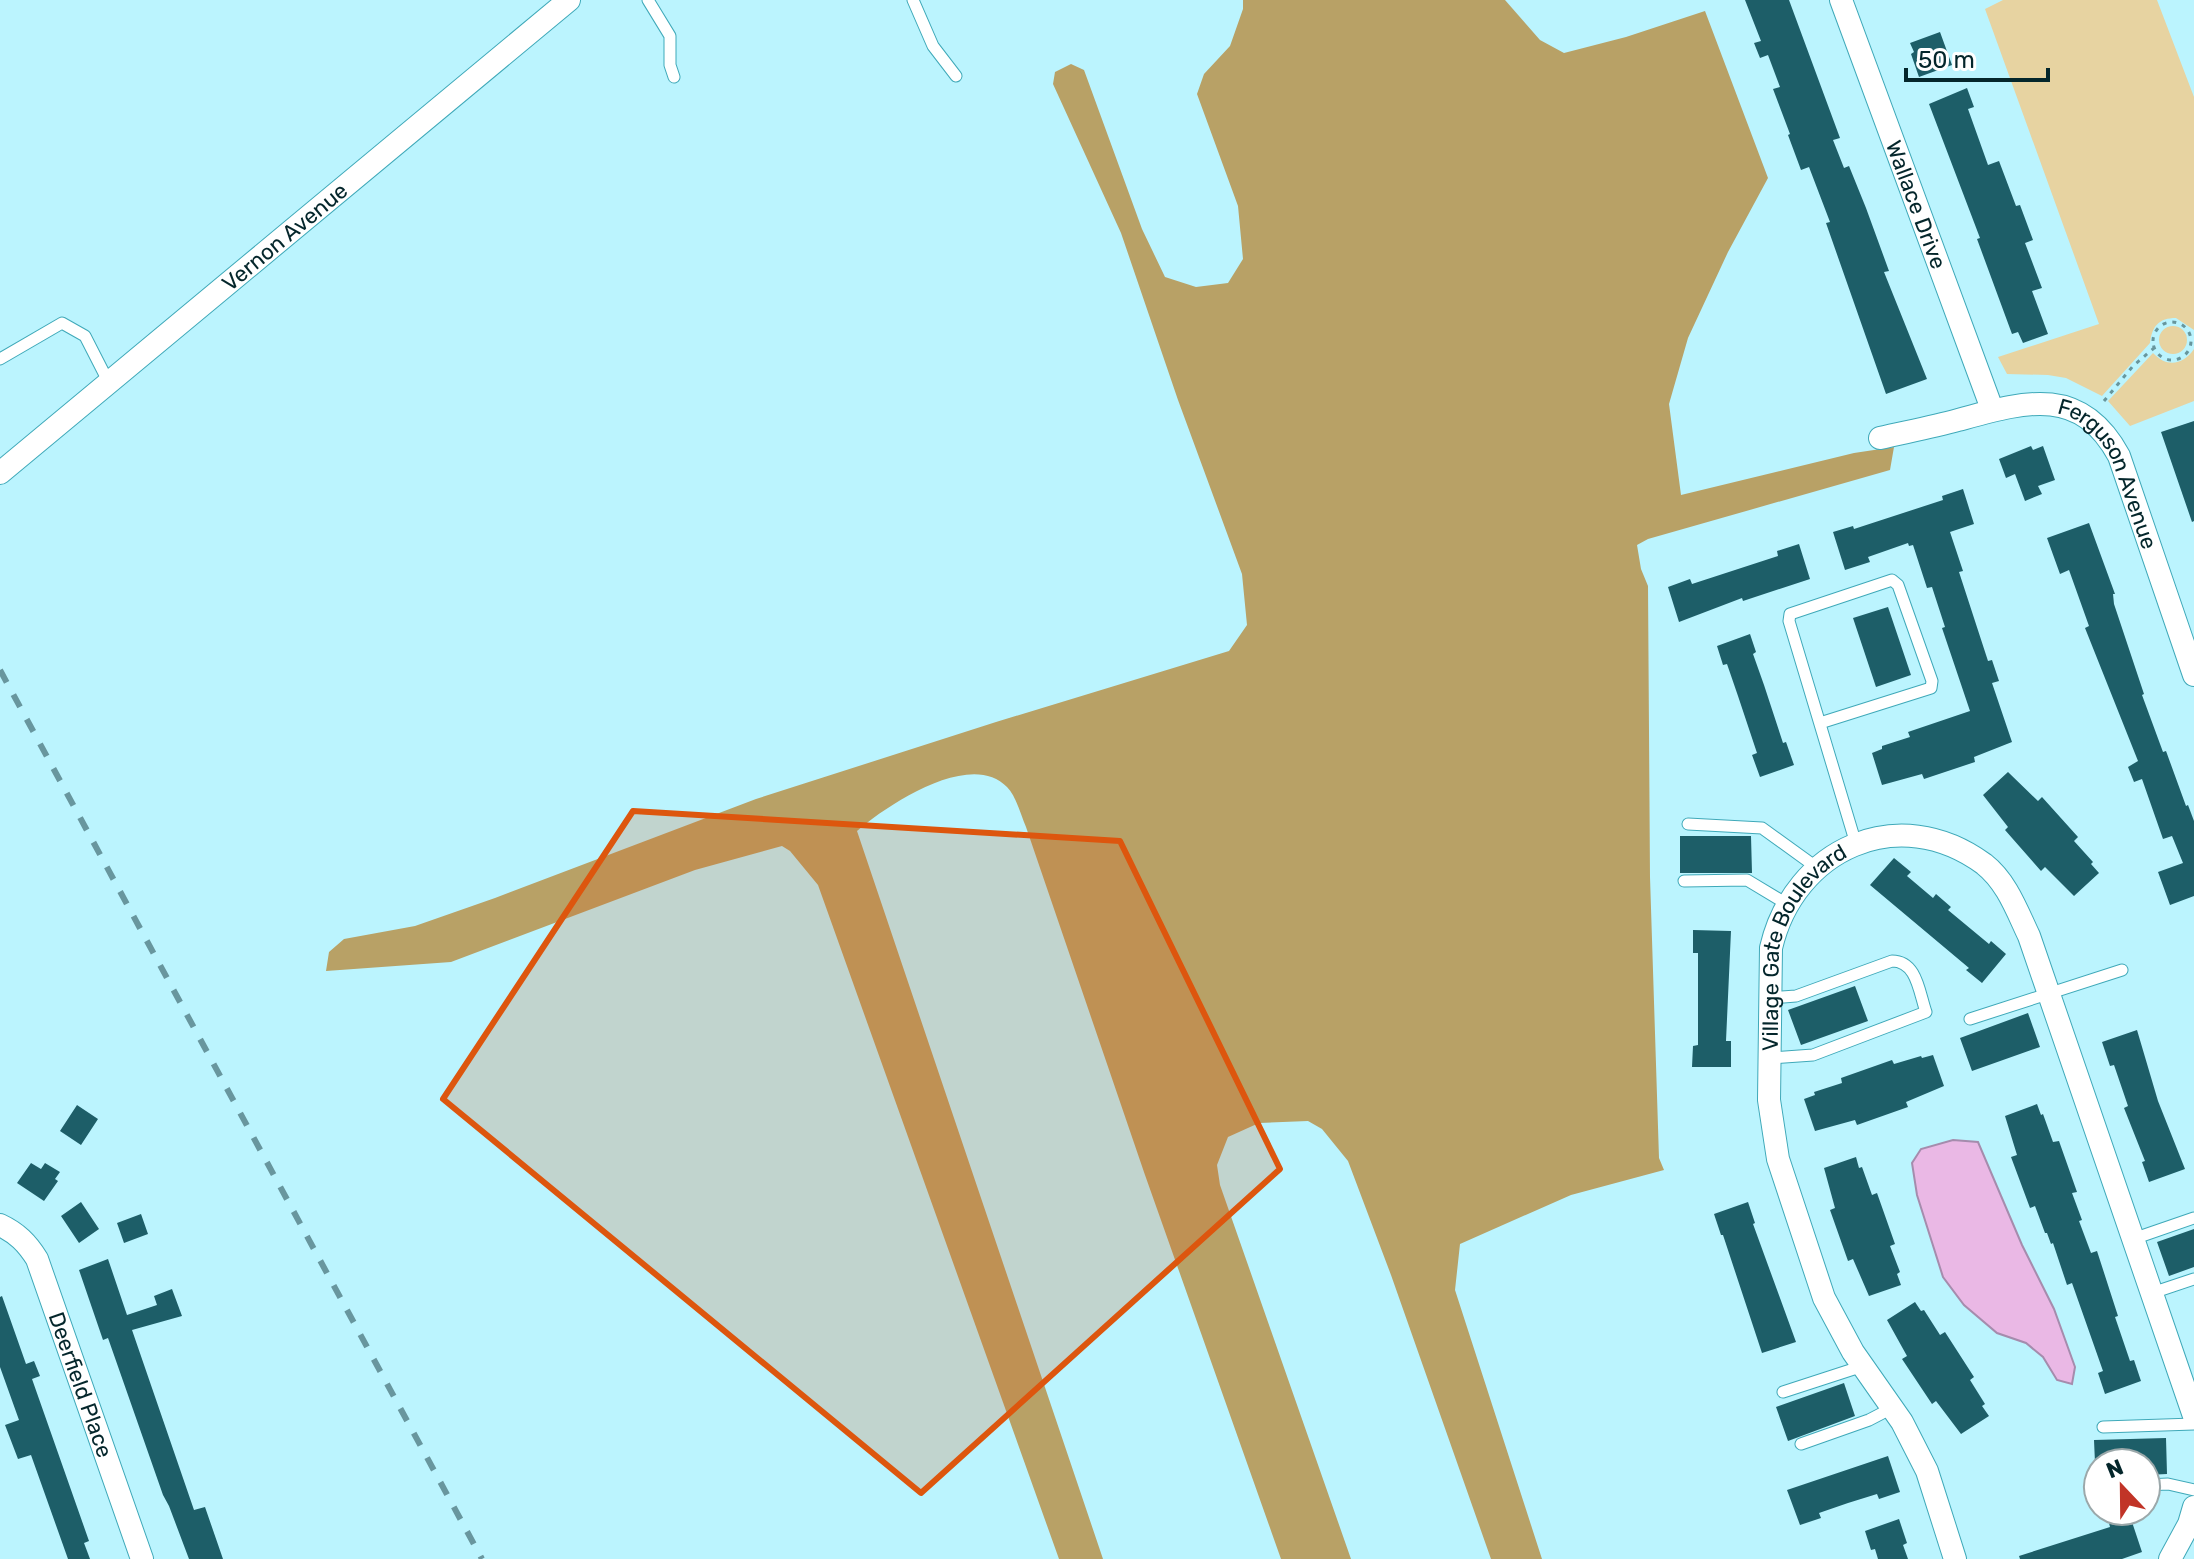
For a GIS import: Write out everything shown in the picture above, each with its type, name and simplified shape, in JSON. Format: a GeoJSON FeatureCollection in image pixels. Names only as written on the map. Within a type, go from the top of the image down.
{"type":"FeatureCollection","features":[{"type":"Feature","properties":{"kind":"street","name":"Vernon Avenue"},"geometry":{"type":"LineString","coordinates":[[0,471],[569,0]]}},
{"type":"Feature","properties":{"kind":"street","name":"Wallace Drive"},"geometry":{"type":"LineString","coordinates":[[1841,0],[1992,409]]}},
{"type":"Feature","properties":{"kind":"street","name":"Ferguson Avenue"},"geometry":{"type":"LineString","coordinates":[[1880,438],[1957,421],[1992,409],[2044,402],[2081,413],[2097,425],[2110,439],[2119,456],[2194,675]]}},
{"type":"Feature","properties":{"kind":"street","name":"Village Gate Boulevard"},"geometry":{"type":"LineString","coordinates":[[1955,1559],[1927,1471],[1902,1422],[1839,1329],[1824,1298],[1778,1159],[1770,1110],[1771,948],[1787,904],[1816,867],[1856,844],[1881,836],[1922,837],[1945,844],[1985,865],[2003,883],[2017,909],[2049,994],[2194,1416]]}},
{"type":"Feature","properties":{"kind":"street","name":"Deerfield Place"},"geometry":{"type":"LineString","coordinates":[[0,1225],[27,1244],[37,1259],[142,1559]]}},
{"type":"Feature","properties":{"kind":"street"},"geometry":{"type":"LineString","coordinates":[[2170,1559],[2189,1524],[2194,1507]]}},
{"type":"Feature","properties":{"kind":"lane"},"geometry":{"type":"LineString","coordinates":[[648,0],[670,36],[670,65],[674,77]]}},
{"type":"Feature","properties":{"kind":"lane"},"geometry":{"type":"LineString","coordinates":[[913,0],[933,46],[956,76]]}},
{"type":"Feature","properties":{"kind":"lane"},"geometry":{"type":"LineString","coordinates":[[0,359],[62,323],[85,336],[109,383]]}},
{"type":"Feature","properties":{"kind":"lane"},"geometry":{"type":"LineString","coordinates":[[1820,723],[1931,688],[1932,681],[1898,585],[1892,580],[1790,614],[1789,621],[1856,844]]}},
{"type":"Feature","properties":{"kind":"lane"},"geometry":{"type":"LineString","coordinates":[[1688,824],[1762,828],[1816,867]]}},
{"type":"Feature","properties":{"kind":"lane"},"geometry":{"type":"LineString","coordinates":[[1684,881],[1747,880],[1787,904]]}},
{"type":"Feature","properties":{"kind":"lane"},"geometry":{"type":"LineString","coordinates":[[1770,998],[1796,996],[1892,961],[1903,961],[1911,967],[1926,1012],[1813,1055],[1771,1058]]}},
{"type":"Feature","properties":{"kind":"lane"},"geometry":{"type":"LineString","coordinates":[[1970,1019],[2122,970]]}},
{"type":"Feature","properties":{"kind":"lane"},"geometry":{"type":"LineString","coordinates":[[2133,1239],[2194,1218]]}},
{"type":"Feature","properties":{"kind":"lane"},"geometry":{"type":"LineString","coordinates":[[2152,1293],[2194,1279]]}},
{"type":"Feature","properties":{"kind":"lane"},"geometry":{"type":"LineString","coordinates":[[1783,1392],[1863,1366]]}},
{"type":"Feature","properties":{"kind":"lane"},"geometry":{"type":"LineString","coordinates":[[1801,1444],[1869,1420],[1892,1408]]}},
{"type":"Feature","properties":{"kind":"lane"},"geometry":{"type":"LineString","coordinates":[[2103,1427],[2194,1424]]}},
{"type":"Feature","properties":{"kind":"lane"},"geometry":{"type":"LineString","coordinates":[[2162,1484],[2194,1490]]}},
{"type":"Feature","properties":{"kind":"path"},"geometry":{"type":"LineString","coordinates":[[2168,322],[2181,323],[2193,339],[2188,352],[2177,360],[2163,359],[2154,348],[2153,335],[2168,322]]}},
{"type":"Feature","properties":{"kind":"path"},"geometry":{"type":"LineString","coordinates":[[2104,401],[2133,366],[2154,348]]}},
{"type":"Feature","properties":{"kind":"highlighted area"},"geometry":{"type":"Polygon","coordinates":[[[633,811],[1120,841],[1280,1169],[921,1493],[443,1099],[633,811]]]}},
{"type":"Feature","properties":{"kind":"shaded area"},"geometry":{"type":"Polygon","coordinates":[[[1243,0],[1505,0],[1540,40],[1564,53],[1705,11],[1768,178],[1728,252],[1688,338],[1669,404],[1681,495],[1854,453],[1894,447],[1890,470],[1648,539],[1637,545],[1648,586],[1650,877],[1659,1158],[1664,1170],[1571,1195],[1460,1244],[1455,1290],[1542,1559],[1491,1559],[1348,1161],[1322,1129],[1308,1121],[1259,1123],[1228,1137],[1217,1165],[1220,1185],[1351,1559],[1281,1559],[1016,800],[1007,787],[991,777],[973,774],[930,785],[888,808],[857,831],[1103,1559],[1059,1559],[818,885],[790,851],[782,846],[695,870],[451,962],[326,971],[329,952],[344,939],[415,926],[756,799],[1229,651],[1247,625],[1242,574],[1121,233],[1053,84],[1055,72],[1071,64],[1084,70],[1142,229],[1165,277],[1196,287],[1228,283],[1243,259],[1238,206],[1197,94],[1204,74],[1230,46],[1243,9],[1243,0]]]}},
{"type":"Feature","properties":{"kind":"shaded area"},"geometry":{"type":"Polygon","coordinates":[[[2003,0],[2157,0],[2194,97],[2194,330],[2176,318],[2161,321],[2150,343],[2102,396],[2066,378],[2007,374],[1998,357],[2099,324],[1985,9],[2003,0]]]}},
{"type":"Feature","properties":{"kind":"shaded area"},"geometry":{"type":"Polygon","coordinates":[[[2173,326],[2183,330],[2187,340],[2183,350],[2173,354],[2163,350],[2159,340],[2163,330],[2173,326]]]}},
{"type":"Feature","properties":{"kind":"shaded area"},"geometry":{"type":"Polygon","coordinates":[[[2194,349],[2194,401],[2130,426],[2108,401],[2153,353],[2164,361],[2175,363],[2194,349]]]}},
{"type":"Feature","properties":{"kind":"shaded area"},"geometry":{"type":"Polygon","coordinates":[[[1953,1140],[1978,1142],[2022,1245],[2054,1309],[2075,1367],[2072,1384],[2057,1380],[2043,1357],[2026,1343],[1997,1333],[1964,1305],[1943,1277],[1917,1195],[1912,1163],[1921,1149],[1953,1140]]]}},
{"type":"Feature","properties":{"kind":"building"},"geometry":{"type":"Polygon","coordinates":[[[1745,0],[1789,0],[1840,138],[1833,140],[1844,168],[1849,166],[1866,208],[1889,271],[1884,272],[1927,379],[1886,394],[1826,223],[1830,222],[1809,167],[1801,170],[1788,135],[1773,89],[1780,87],[1768,55],[1760,58],[1754,43],[1761,41],[1745,0]]]}},
{"type":"Feature","properties":{"kind":"building"},"geometry":{"type":"Polygon","coordinates":[[[1940,32],[1952,65],[1919,77],[1910,43],[1940,32]]]}},
{"type":"Feature","properties":{"kind":"building"},"geometry":{"type":"Polygon","coordinates":[[[1967,88],[1974,107],[1968,109],[1988,165],[1999,161],[2033,240],[2025,243],[2042,288],[2032,291],[2048,334],[2023,343],[2018,332],[2012,334],[1977,239],[1980,238],[1929,104],[1967,88]]]}},
{"type":"Feature","properties":{"kind":"building"},"geometry":{"type":"Polygon","coordinates":[[[2194,421],[2194,521],[2192,522],[2161,432],[2194,421]]]}},
{"type":"Feature","properties":{"kind":"building"},"geometry":{"type":"Polygon","coordinates":[[[2031,446],[2033,450],[2043,446],[2055,480],[2038,486],[2042,494],[2025,501],[2015,474],[2006,478],[1999,459],[2031,446]]]}},
{"type":"Feature","properties":{"kind":"building"},"geometry":{"type":"Polygon","coordinates":[[[1963,489],[1974,524],[1950,532],[1963,571],[1959,572],[1988,661],[1992,660],[1999,681],[1992,683],[2012,742],[1974,757],[1975,762],[1924,779],[1922,774],[1882,785],[1872,753],[1882,749],[1882,746],[1910,737],[1908,732],[1970,711],[1942,628],[1945,627],[1932,587],[1927,588],[1913,545],[1909,546],[1908,543],[1868,557],[1870,562],[1845,570],[1833,532],[1853,526],[1854,529],[1943,500],[1942,496],[1963,489]]]}},
{"type":"Feature","properties":{"kind":"building"},"geometry":{"type":"Polygon","coordinates":[[[2089,523],[2115,594],[2114,604],[2142,695],[2194,821],[2194,896],[2170,905],[2158,872],[2183,863],[2172,836],[2163,839],[2142,779],[2134,782],[2128,767],[2138,761],[2085,628],[2089,626],[2069,570],[2060,574],[2047,538],[2089,523]]]}},
{"type":"Feature","properties":{"kind":"building"},"geometry":{"type":"Polygon","coordinates":[[[1799,544],[1810,579],[1743,601],[1742,598],[1679,622],[1668,587],[1690,579],[1692,584],[1778,556],[1777,551],[1799,544]]]}},
{"type":"Feature","properties":{"kind":"building"},"geometry":{"type":"Polygon","coordinates":[[[1888,607],[1911,675],[1876,687],[1853,618],[1888,607]]]}},
{"type":"Feature","properties":{"kind":"building"},"geometry":{"type":"Polygon","coordinates":[[[1750,634],[1756,652],[1753,654],[1783,743],[1786,742],[1794,765],[1760,777],[1752,755],[1757,753],[1727,664],[1723,665],[1717,646],[1750,634]]]}},
{"type":"Feature","properties":{"kind":"building"},"geometry":{"type":"Polygon","coordinates":[[[2008,772],[2038,801],[2042,797],[2078,837],[2074,841],[2099,873],[2074,896],[2045,867],[2041,871],[2005,830],[2008,827],[1983,795],[2008,772]]]}},
{"type":"Feature","properties":{"kind":"building"},"geometry":{"type":"Polygon","coordinates":[[[1680,836],[1751,836],[1752,873],[1680,873],[1680,836]]]}},
{"type":"Feature","properties":{"kind":"building"},"geometry":{"type":"Polygon","coordinates":[[[1894,858],[1911,872],[1907,876],[1933,898],[1936,894],[1951,907],[1948,910],[2006,954],[1982,983],[1966,970],[1969,968],[1870,885],[1894,858]]]}},
{"type":"Feature","properties":{"kind":"building"},"geometry":{"type":"Polygon","coordinates":[[[1693,930],[1731,931],[1726,1041],[1731,1041],[1731,1067],[1692,1067],[1693,1046],[1698,1045],[1698,953],[1693,953],[1693,930]]]}},
{"type":"Feature","properties":{"kind":"building"},"geometry":{"type":"Polygon","coordinates":[[[1855,986],[1868,1021],[1801,1045],[1788,1010],[1855,986]]]}},
{"type":"Feature","properties":{"kind":"building"},"geometry":{"type":"Polygon","coordinates":[[[2028,1013],[2040,1047],[1972,1071],[1960,1038],[2028,1013]]]}},
{"type":"Feature","properties":{"kind":"building"},"geometry":{"type":"Polygon","coordinates":[[[2137,1030],[2158,1101],[2185,1169],[2149,1182],[2142,1162],[2145,1161],[2124,1108],[2128,1106],[2114,1065],[2110,1066],[2102,1042],[2137,1030]]]}},
{"type":"Feature","properties":{"kind":"building"},"geometry":{"type":"Polygon","coordinates":[[[1933,1055],[1944,1086],[1906,1102],[1908,1107],[1857,1125],[1855,1120],[1815,1131],[1804,1099],[1815,1095],[1814,1092],[1842,1083],[1841,1078],[1892,1060],[1894,1064],[1933,1055]]]}},
{"type":"Feature","properties":{"kind":"building"},"geometry":{"type":"Polygon","coordinates":[[[2037,1104],[2053,1142],[2059,1141],[2077,1192],[2072,1193],[2082,1220],[2079,1221],[2091,1253],[2097,1251],[2118,1316],[2115,1317],[2130,1361],[2134,1360],[2141,1381],[2105,1394],[2098,1373],[2103,1371],[2072,1283],[2067,1285],[2053,1243],[2045,1233],[2035,1206],[2030,1208],[2011,1157],[2017,1155],[2005,1116],[2037,1104]]]}},
{"type":"Feature","properties":{"kind":"building"},"geometry":{"type":"Polygon","coordinates":[[[77,1105],[98,1119],[81,1145],[60,1131],[77,1105]]]}},
{"type":"Feature","properties":{"kind":"building"},"geometry":{"type":"Polygon","coordinates":[[[1856,1157],[1872,1195],[1877,1193],[1895,1244],[1890,1246],[1900,1272],[1897,1274],[1901,1285],[1869,1296],[1853,1259],[1848,1261],[1830,1210],[1835,1208],[1824,1168],[1856,1157]]]}},
{"type":"Feature","properties":{"kind":"building"},"geometry":{"type":"Polygon","coordinates":[[[31,1163],[41,1169],[45,1163],[60,1172],[55,1179],[58,1181],[44,1201],[17,1183],[31,1163]]]}},
{"type":"Feature","properties":{"kind":"building"},"geometry":{"type":"Polygon","coordinates":[[[81,1202],[99,1229],[79,1243],[61,1216],[81,1202]]]}},
{"type":"Feature","properties":{"kind":"building"},"geometry":{"type":"Polygon","coordinates":[[[1748,1202],[1753,1224],[1796,1342],[1762,1353],[1714,1214],[1748,1202]]]}},
{"type":"Feature","properties":{"kind":"building"},"geometry":{"type":"Polygon","coordinates":[[[141,1214],[148,1234],[124,1243],[117,1223],[141,1214]]]}},
{"type":"Feature","properties":{"kind":"building"},"geometry":{"type":"Polygon","coordinates":[[[2194,1229],[2194,1267],[2169,1276],[2157,1242],[2194,1229]]]}},
{"type":"Feature","properties":{"kind":"building"},"geometry":{"type":"Polygon","coordinates":[[[108,1259],[127,1315],[157,1305],[154,1296],[172,1289],[182,1316],[132,1330],[194,1510],[205,1507],[223,1559],[189,1559],[108,1338],[103,1340],[79,1270],[108,1259]]]}},
{"type":"Feature","properties":{"kind":"building"},"geometry":{"type":"Polygon","coordinates":[[[2,1296],[26,1364],[34,1361],[40,1376],[32,1379],[89,1541],[84,1543],[90,1559],[68,1559],[31,1455],[18,1459],[5,1425],[19,1420],[0,1367],[2,1296]]]}},
{"type":"Feature","properties":{"kind":"building"},"geometry":{"type":"Polygon","coordinates":[[[1915,1302],[1940,1335],[1945,1332],[1974,1377],[1970,1380],[1985,1404],[1982,1406],[1989,1416],[1961,1434],[1936,1401],[1932,1404],[1902,1359],[1907,1356],[1887,1320],[1915,1302]]]}},
{"type":"Feature","properties":{"kind":"building"},"geometry":{"type":"Polygon","coordinates":[[[1844,1383],[1855,1416],[1788,1441],[1776,1407],[1844,1383]]]}},
{"type":"Feature","properties":{"kind":"building"},"geometry":{"type":"Polygon","coordinates":[[[2166,1438],[2167,1474],[2162,1474],[2162,1447],[2094,1447],[2094,1440],[2166,1438]]]}},
{"type":"Feature","properties":{"kind":"building"},"geometry":{"type":"Polygon","coordinates":[[[1888,1456],[1900,1492],[1879,1499],[1877,1494],[1848,1503],[1819,1513],[1821,1518],[1800,1525],[1787,1490],[1888,1456]]]}},
{"type":"Feature","properties":{"kind":"building"},"geometry":{"type":"Polygon","coordinates":[[[1899,1519],[1907,1543],[1903,1545],[1908,1559],[1878,1559],[1875,1549],[1871,1550],[1865,1531],[1899,1519]]]}},
{"type":"Feature","properties":{"kind":"building"},"geometry":{"type":"Polygon","coordinates":[[[2110,1527],[2134,1527],[2142,1552],[2122,1559],[2020,1559],[2019,1556],[2110,1527]]]}},
{"type":"Feature","properties":{"kind":"railway"},"geometry":{"type":"LineString","coordinates":[[0,670],[482,1559]]}}]}
